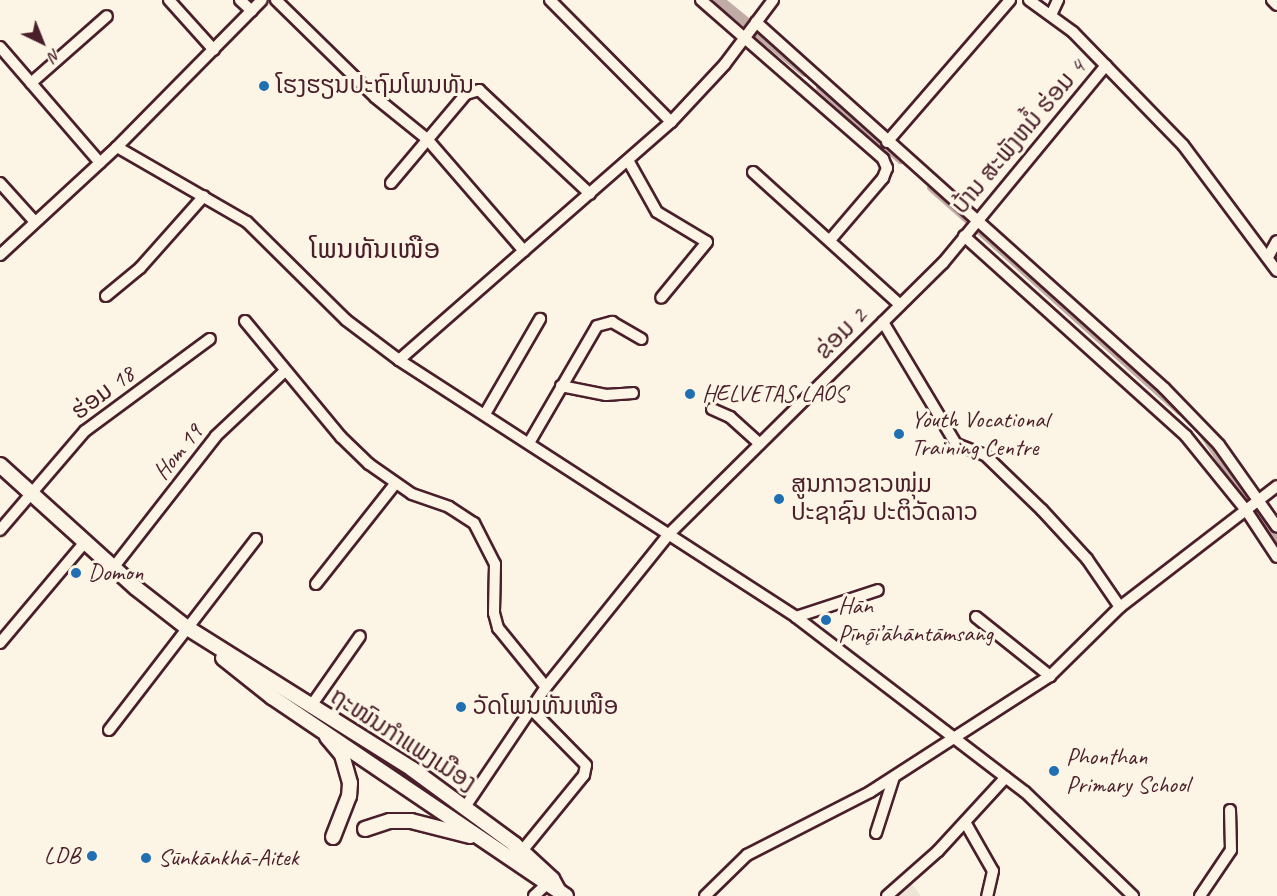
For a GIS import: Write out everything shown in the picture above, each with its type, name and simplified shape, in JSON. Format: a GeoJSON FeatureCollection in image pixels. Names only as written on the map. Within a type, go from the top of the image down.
{"type":"FeatureCollection","features":[{"type":"Feature","properties":{"kind":"main road","name":"ຖະໜົນກຳແພງເມືອງ"},"geometry":{"type":"LineString","coordinates":[[0,465],[113,568],[186,627],[412,769],[522,851],[556,887]]}},
{"type":"Feature","properties":{"kind":"main road","name":"ຖະໜົນກຳແພງເມືອງ"},"geometry":{"type":"LineString","coordinates":[[210,643],[239,672],[556,887]]}},
{"type":"Feature","properties":{"kind":"main road"},"geometry":{"type":"LineString","coordinates":[[315,725],[342,755],[350,783],[349,796],[333,837]]}},
{"type":"Feature","properties":{"kind":"main road"},"geometry":{"type":"LineString","coordinates":[[365,829],[390,821],[411,821],[436,825],[487,842]]}},
{"type":"Feature","properties":{"kind":"street"},"geometry":{"type":"LineString","coordinates":[[169,0],[214,50]]}},
{"type":"Feature","properties":{"kind":"street"},"geometry":{"type":"LineString","coordinates":[[240,0],[252,11]]}},
{"type":"Feature","properties":{"kind":"street"},"geometry":{"type":"LineString","coordinates":[[0,255],[117,147],[262,0]]}},
{"type":"Feature","properties":{"kind":"street"},"geometry":{"type":"LineString","coordinates":[[276,0],[375,97],[427,139],[524,251]]}},
{"type":"Feature","properties":{"kind":"street"},"geometry":{"type":"LineString","coordinates":[[550,0],[671,122]]}},
{"type":"Feature","properties":{"kind":"street"},"geometry":{"type":"LineString","coordinates":[[700,0],[883,159],[887,168],[883,178],[830,240]]}},
{"type":"Feature","properties":{"kind":"street"},"geometry":{"type":"LineString","coordinates":[[399,360],[629,162],[671,122],[746,39],[773,0]]}},
{"type":"Feature","properties":{"kind":"street"},"geometry":{"type":"LineString","coordinates":[[887,142],[1010,0]]}},
{"type":"Feature","properties":{"kind":"street"},"geometry":{"type":"LineString","coordinates":[[1029,0],[1051,15],[1106,65],[1183,145],[1277,271]]}},
{"type":"Feature","properties":{"kind":"street"},"geometry":{"type":"LineString","coordinates":[[1051,15],[1058,0]]}},
{"type":"Feature","properties":{"kind":"street"},"geometry":{"type":"LineString","coordinates":[[1272,0],[1277,5]]}},
{"type":"Feature","properties":{"kind":"street"},"geometry":{"type":"LineString","coordinates":[[31,83],[107,16]]}},
{"type":"Feature","properties":{"kind":"street"},"geometry":{"type":"LineString","coordinates":[[756,22],[1201,425],[1277,527]]}},
{"type":"Feature","properties":{"kind":"street"},"geometry":{"type":"LineString","coordinates":[[0,47],[100,163]]}},
{"type":"Feature","properties":{"kind":"street","name":"ບ້ານ ສະພັງຫມໍ້ ຮ່ອມ 4"},"geometry":{"type":"LineString","coordinates":[[964,236],[1106,65]]}},
{"type":"Feature","properties":{"kind":"street"},"geometry":{"type":"LineString","coordinates":[[391,183],[466,94],[479,90],[590,194]]}},
{"type":"Feature","properties":{"kind":"street"},"geometry":{"type":"LineString","coordinates":[[117,147],[247,222],[346,320],[399,360],[796,617],[1006,777],[1133,896]]}},
{"type":"Feature","properties":{"kind":"street"},"geometry":{"type":"LineString","coordinates":[[629,162],[657,212],[706,242],[661,298]]}},
{"type":"Feature","properties":{"kind":"street"},"geometry":{"type":"LineString","coordinates":[[753,172],[900,305]]}},
{"type":"Feature","properties":{"kind":"street"},"geometry":{"type":"LineString","coordinates":[[0,183],[35,222]]}},
{"type":"Feature","properties":{"kind":"street"},"geometry":{"type":"LineString","coordinates":[[106,296],[140,268],[204,196]]}},
{"type":"Feature","properties":{"kind":"street"},"geometry":{"type":"LineString","coordinates":[[964,236],[1186,436],[1246,510],[1277,557]]}},
{"type":"Feature","properties":{"kind":"street","name":"ຂ່ອມ 2"},"geometry":{"type":"LineString","coordinates":[[465,807],[546,687],[669,534],[900,305],[964,236]]}},
{"type":"Feature","properties":{"kind":"street"},"geometry":{"type":"LineString","coordinates":[[1268,257],[1277,241]]}},
{"type":"Feature","properties":{"kind":"street"},"geometry":{"type":"LineString","coordinates":[[484,414],[540,320]]}},
{"type":"Feature","properties":{"kind":"street"},"geometry":{"type":"LineString","coordinates":[[245,321],[341,437],[395,484],[449,507],[482,533],[495,564],[494,613],[498,628],[546,687]]}},
{"type":"Feature","properties":{"kind":"street"},"geometry":{"type":"LineString","coordinates":[[883,321],[956,444],[985,455],[1042,510],[1087,559],[1120,607]]}},
{"type":"Feature","properties":{"kind":"street"},"geometry":{"type":"LineString","coordinates":[[529,443],[561,386],[601,323],[612,322],[642,339]]}},
{"type":"Feature","properties":{"kind":"street","name":"ຮ່ອມ 18"},"geometry":{"type":"LineString","coordinates":[[0,530],[85,430],[210,339]]}},
{"type":"Feature","properties":{"kind":"street","name":"Hom 19"},"geometry":{"type":"LineString","coordinates":[[113,568],[216,436],[285,371]]}},
{"type":"Feature","properties":{"kind":"street"},"geometry":{"type":"LineString","coordinates":[[561,386],[606,395],[633,393]]}},
{"type":"Feature","properties":{"kind":"street"},"geometry":{"type":"LineString","coordinates":[[712,409],[730,417],[760,444]]}},
{"type":"Feature","properties":{"kind":"street"},"geometry":{"type":"LineString","coordinates":[[316,584],[395,484]]}},
{"type":"Feature","properties":{"kind":"street"},"geometry":{"type":"LineString","coordinates":[[705,896],[747,855],[894,777],[1050,676],[1120,607],[1277,486]]}},
{"type":"Feature","properties":{"kind":"street"},"geometry":{"type":"LineString","coordinates":[[109,730],[186,627],[256,539]]}},
{"type":"Feature","properties":{"kind":"street"},"geometry":{"type":"LineString","coordinates":[[0,643],[85,542]]}},
{"type":"Feature","properties":{"kind":"street"},"geometry":{"type":"LineString","coordinates":[[796,617],[878,590]]}},
{"type":"Feature","properties":{"kind":"street"},"geometry":{"type":"LineString","coordinates":[[976,617],[1050,676]]}},
{"type":"Feature","properties":{"kind":"street"},"geometry":{"type":"LineString","coordinates":[[311,706],[360,636]]}},
{"type":"Feature","properties":{"kind":"street"},"geometry":{"type":"LineString","coordinates":[[522,851],[584,775],[586,765],[531,709]]}},
{"type":"Feature","properties":{"kind":"street"},"geometry":{"type":"LineString","coordinates":[[383,770],[393,756]]}},
{"type":"Feature","properties":{"kind":"street"},"geometry":{"type":"LineString","coordinates":[[401,783],[412,769]]}},
{"type":"Feature","properties":{"kind":"street"},"geometry":{"type":"LineString","coordinates":[[876,833],[894,777]]}},
{"type":"Feature","properties":{"kind":"street"},"geometry":{"type":"LineString","coordinates":[[887,896],[965,822],[1006,777]]}},
{"type":"Feature","properties":{"kind":"street"},"geometry":{"type":"LineString","coordinates":[[1200,896],[1231,850],[1230,810]]}},
{"type":"Feature","properties":{"kind":"street"},"geometry":{"type":"LineString","coordinates":[[965,822],[993,870],[987,896]]}},
{"type":"Feature","properties":{"kind":"street"},"geometry":{"type":"LineString","coordinates":[[534,896],[556,887]]}},
{"type":"Feature","properties":{"kind":"shaded area"},"geometry":{"type":"Polygon","coordinates":[[[912,884],[921,896],[895,896],[912,884]]]}},
{"type":"Feature","properties":{"kind":"waterway"},"geometry":{"type":"LineString","coordinates":[[719,0],[746,22]]}},
{"type":"Feature","properties":{"kind":"waterway"},"geometry":{"type":"LineString","coordinates":[[758,33],[805,72]]}},
{"type":"Feature","properties":{"kind":"waterway"},"geometry":{"type":"LineString","coordinates":[[821,87],[901,159]]}},
{"type":"Feature","properties":{"kind":"waterway"},"geometry":{"type":"LineString","coordinates":[[932,187],[968,219]]}},
{"type":"Feature","properties":{"kind":"waterway"},"geometry":{"type":"LineString","coordinates":[[979,229],[1181,411]]}},
{"type":"Feature","properties":{"kind":"waterway"},"geometry":{"type":"LineString","coordinates":[[1203,432],[1248,499]]}},
{"type":"Feature","properties":{"kind":"waterway"},"geometry":{"type":"LineString","coordinates":[[1257,511],[1277,540]]}},
{"type":"Feature","properties":{"kind":"place","name":"ໂຮງຮຽນປະຖົມໂພນທັນ"},"geometry":{"type":"Point","coordinates":[264,86]}},
{"type":"Feature","properties":{"kind":"place","name":"HELVETAS LAOS"},"geometry":{"type":"Point","coordinates":[690,394]}},
{"type":"Feature","properties":{"kind":"place","name":"Youth Vocational Training Centre"},"geometry":{"type":"Point","coordinates":[899,434]}},
{"type":"Feature","properties":{"kind":"place","name":"ສູນກາວຂາວໜຸ່ມ ປະຊາຊົນ ປະຕິວັດລາວ"},"geometry":{"type":"Point","coordinates":[779,499]}},
{"type":"Feature","properties":{"kind":"place","name":"Domon"},"geometry":{"type":"Point","coordinates":[76,573]}},
{"type":"Feature","properties":{"kind":"place","name":"Hān Pīnǭi’āhāntāmsang"},"geometry":{"type":"Point","coordinates":[826,620]}},
{"type":"Feature","properties":{"kind":"place","name":"ວັດໂພນທັນເໜືອ"},"geometry":{"type":"Point","coordinates":[461,707]}},
{"type":"Feature","properties":{"kind":"place","name":"Phonthan Primary School"},"geometry":{"type":"Point","coordinates":[1054,771]}},
{"type":"Feature","properties":{"kind":"place","name":"LDB"},"geometry":{"type":"Point","coordinates":[92,856]}},
{"type":"Feature","properties":{"kind":"place","name":"Sūnkānkhā-Aitek"},"geometry":{"type":"Point","coordinates":[146,858]}},
{"type":"Feature","properties":{"kind":"district","name":"ໂພນທັນເໜືອ"},"geometry":{"type":"Point","coordinates":[375,250]}}]}
